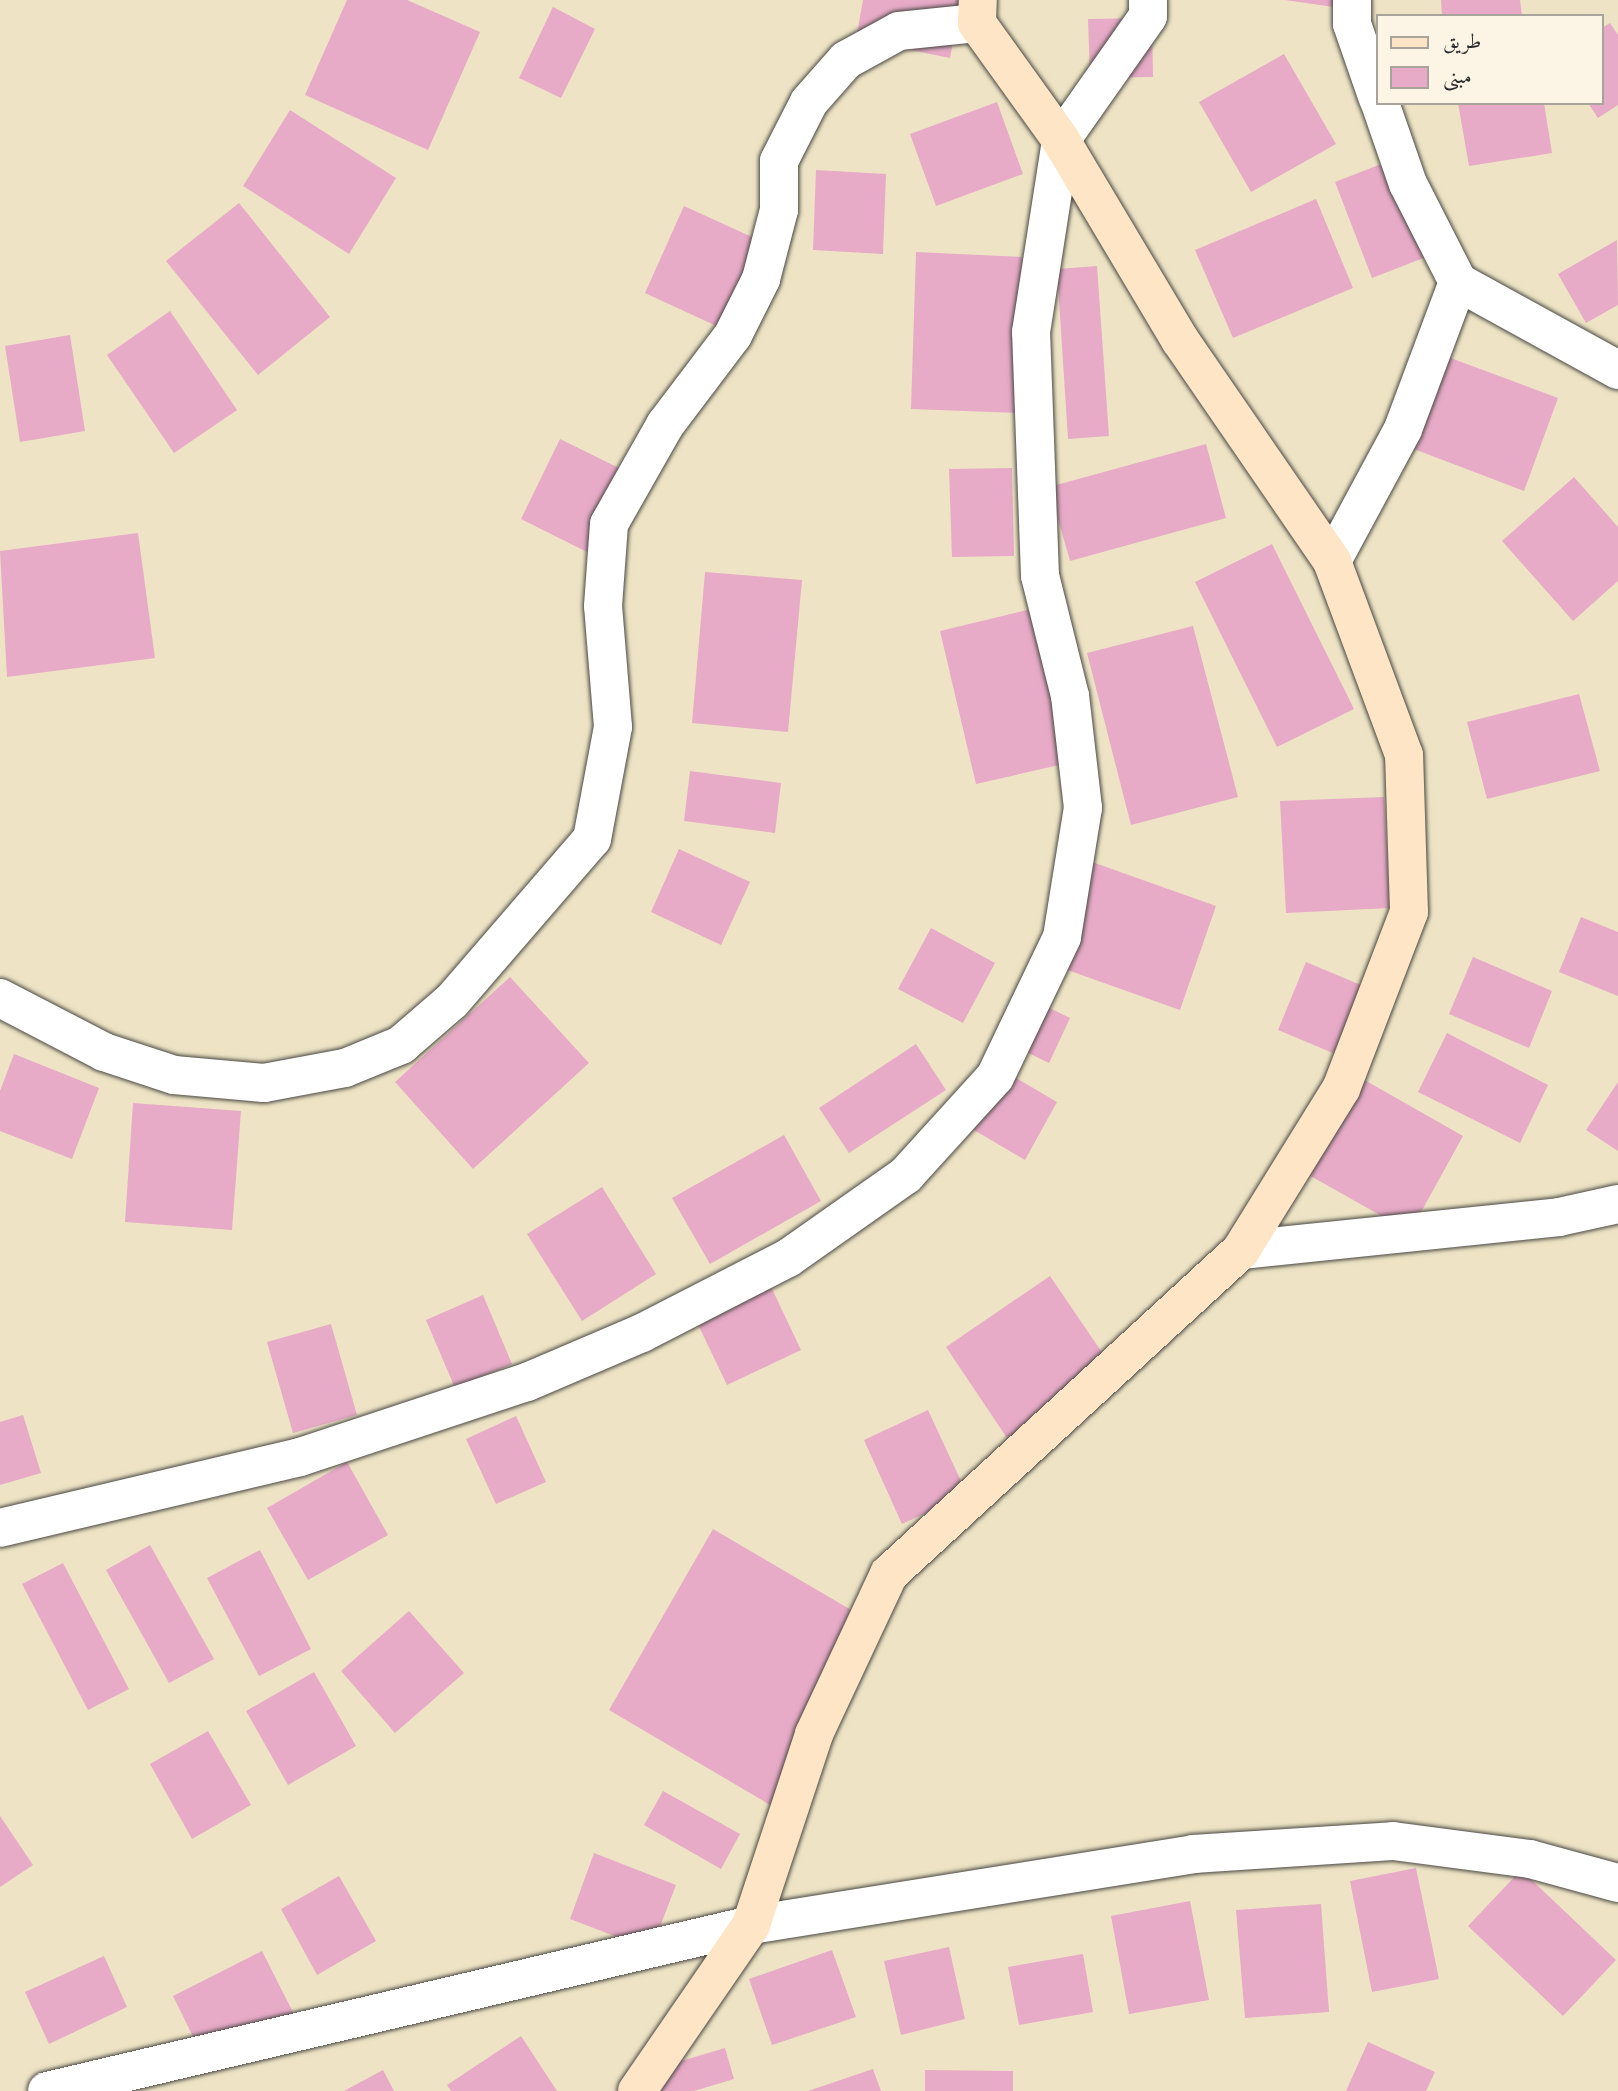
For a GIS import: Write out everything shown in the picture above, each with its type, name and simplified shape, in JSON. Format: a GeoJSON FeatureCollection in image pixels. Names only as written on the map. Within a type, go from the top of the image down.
{"type":"FeatureCollection","features":[{"type":"Feature","properties":{"kind":"main road"},"geometry":{"type":"LineString","coordinates":[[637,2091],[751,1925],[814,1734],[889,1574],[1241,1250],[1341,1089],[1409,912],[1404,755],[1332,561],[1181,340],[1061,140],[978,11]]}},
{"type":"Feature","properties":{"kind":"street"},"geometry":{"type":"LineString","coordinates":[[0,1528],[300,1457],[527,1382],[642,1333],[788,1258],[906,1175],[995,1077],[1062,937],[1083,808],[1070,696],[1040,576],[1031,332],[1061,140],[1148,16],[1148,0]]}},
{"type":"Feature","properties":{"kind":"street"},"geometry":{"type":"LineString","coordinates":[[1352,0],[1352,24],[1376,92]]}},
{"type":"Feature","properties":{"kind":"street"},"geometry":{"type":"LineString","coordinates":[[0,998],[104,1052],[174,1075],[264,1083],[345,1069],[401,1045],[452,1001],[592,839],[612,727],[603,606],[609,524],[665,425],[733,335],[761,279],[779,210],[779,161],[809,102],[846,60],[899,31],[978,11]]}},
{"type":"Feature","properties":{"kind":"street"},"geometry":{"type":"LineString","coordinates":[[1380,105],[1408,184],[1458,282],[1618,370]]}},
{"type":"Feature","properties":{"kind":"street"},"geometry":{"type":"LineString","coordinates":[[1332,561],[1403,429],[1458,282]]}},
{"type":"Feature","properties":{"kind":"street"},"geometry":{"type":"LineString","coordinates":[[1241,1250],[1559,1217],[1618,1205]]}},
{"type":"Feature","properties":{"kind":"street"},"geometry":{"type":"LineString","coordinates":[[47,2091],[751,1925],[1193,1854],[1393,1840],[1530,1858],[1618,1883]]}},
{"type":"Feature","properties":{"kind":"building"},"geometry":{"type":"Polygon","coordinates":[[[347,0],[407,0],[480,32],[428,150],[305,95],[347,0]]]}},
{"type":"Feature","properties":{"kind":"building"},"geometry":{"type":"Polygon","coordinates":[[[863,0],[961,0],[950,58],[856,39],[863,0]]]}},
{"type":"Feature","properties":{"kind":"building"},"geometry":{"type":"Polygon","coordinates":[[[1285,0],[1362,0],[1361,11],[1285,0]]]}},
{"type":"Feature","properties":{"kind":"building"},"geometry":{"type":"Polygon","coordinates":[[[1441,0],[1520,0],[1522,14],[1442,14],[1441,0]]]}},
{"type":"Feature","properties":{"kind":"building"},"geometry":{"type":"Polygon","coordinates":[[[553,7],[595,29],[561,98],[519,78],[553,7]]]}},
{"type":"Feature","properties":{"kind":"building"},"geometry":{"type":"Polygon","coordinates":[[[1152,18],[1153,77],[1090,78],[1088,19],[1152,18]]]}},
{"type":"Feature","properties":{"kind":"building"},"geometry":{"type":"Polygon","coordinates":[[[1610,23],[1618,35],[1618,105],[1598,118],[1589,105],[1604,105],[1604,27],[1610,23]]]}},
{"type":"Feature","properties":{"kind":"building"},"geometry":{"type":"Polygon","coordinates":[[[1284,54],[1336,144],[1251,192],[1199,102],[1284,54]]]}},
{"type":"Feature","properties":{"kind":"building"},"geometry":{"type":"Polygon","coordinates":[[[997,102],[1023,174],[936,206],[910,134],[997,102]]]}},
{"type":"Feature","properties":{"kind":"building"},"geometry":{"type":"Polygon","coordinates":[[[1458,105],[1544,105],[1552,153],[1469,166],[1458,105]]]}},
{"type":"Feature","properties":{"kind":"building"},"geometry":{"type":"Polygon","coordinates":[[[290,110],[396,178],[349,254],[243,186],[290,110]]]}},
{"type":"Feature","properties":{"kind":"building"},"geometry":{"type":"Polygon","coordinates":[[[1389,161],[1426,257],[1372,278],[1335,182],[1389,161]]]}},
{"type":"Feature","properties":{"kind":"building"},"geometry":{"type":"Polygon","coordinates":[[[816,170],[886,174],[883,254],[813,250],[816,170]]]}},
{"type":"Feature","properties":{"kind":"building"},"geometry":{"type":"Polygon","coordinates":[[[1316,199],[1353,288],[1233,338],[1195,250],[1316,199]]]}},
{"type":"Feature","properties":{"kind":"building"},"geometry":{"type":"Polygon","coordinates":[[[239,203],[330,317],[258,375],[166,261],[239,203]]]}},
{"type":"Feature","properties":{"kind":"building"},"geometry":{"type":"Polygon","coordinates":[[[684,206],[765,243],[725,330],[645,293],[684,206]]]}},
{"type":"Feature","properties":{"kind":"building"},"geometry":{"type":"Polygon","coordinates":[[[1617,240],[1618,305],[1586,323],[1558,274],[1617,240]]]}},
{"type":"Feature","properties":{"kind":"building"},"geometry":{"type":"Polygon","coordinates":[[[916,252],[1022,257],[1018,413],[911,409],[916,252]]]}},
{"type":"Feature","properties":{"kind":"building"},"geometry":{"type":"Polygon","coordinates":[[[1097,266],[1109,436],[1068,439],[1057,269],[1097,266]]]}},
{"type":"Feature","properties":{"kind":"building"},"geometry":{"type":"Polygon","coordinates":[[[170,311],[237,410],[174,453],[107,355],[170,311]]]}},
{"type":"Feature","properties":{"kind":"building"},"geometry":{"type":"Polygon","coordinates":[[[70,335],[85,431],[20,442],[5,346],[70,335]]]}},
{"type":"Feature","properties":{"kind":"building"},"geometry":{"type":"Polygon","coordinates":[[[1448,357],[1558,398],[1524,491],[1414,449],[1448,357]]]}},
{"type":"Feature","properties":{"kind":"building"},"geometry":{"type":"Polygon","coordinates":[[[560,439],[627,472],[587,552],[521,519],[560,439]]]}},
{"type":"Feature","properties":{"kind":"building"},"geometry":{"type":"Polygon","coordinates":[[[1206,444],[1226,518],[1070,561],[1049,487],[1206,444]]]}},
{"type":"Feature","properties":{"kind":"building"},"geometry":{"type":"Polygon","coordinates":[[[1012,468],[1014,556],[952,557],[949,469],[1012,468]]]}},
{"type":"Feature","properties":{"kind":"building"},"geometry":{"type":"Polygon","coordinates":[[[1574,477],[1618,527],[1618,581],[1573,621],[1502,541],[1574,477]]]}},
{"type":"Feature","properties":{"kind":"building"},"geometry":{"type":"Polygon","coordinates":[[[138,533],[155,658],[7,677],[0,551],[138,533]]]}},
{"type":"Feature","properties":{"kind":"building"},"geometry":{"type":"Polygon","coordinates":[[[1272,544],[1354,709],[1277,747],[1195,582],[1272,544]]]}},
{"type":"Feature","properties":{"kind":"building"},"geometry":{"type":"Polygon","coordinates":[[[705,572],[802,580],[788,732],[692,723],[705,572]]]}},
{"type":"Feature","properties":{"kind":"building"},"geometry":{"type":"Polygon","coordinates":[[[1031,609],[1068,763],[976,784],[940,631],[1031,609]]]}},
{"type":"Feature","properties":{"kind":"building"},"geometry":{"type":"Polygon","coordinates":[[[1193,626],[1238,797],[1131,825],[1087,653],[1193,626]]]}},
{"type":"Feature","properties":{"kind":"building"},"geometry":{"type":"Polygon","coordinates":[[[1579,694],[1600,771],[1487,799],[1467,722],[1579,694]]]}},
{"type":"Feature","properties":{"kind":"building"},"geometry":{"type":"Polygon","coordinates":[[[690,771],[781,783],[775,833],[684,821],[690,771]]]}},
{"type":"Feature","properties":{"kind":"building"},"geometry":{"type":"Polygon","coordinates":[[[1384,797],[1390,908],[1286,913],[1280,801],[1384,797]]]}},
{"type":"Feature","properties":{"kind":"building"},"geometry":{"type":"Polygon","coordinates":[[[679,849],[750,882],[721,945],[651,912],[679,849]]]}},
{"type":"Feature","properties":{"kind":"building"},"geometry":{"type":"Polygon","coordinates":[[[1078,857],[1216,906],[1180,1010],[1042,961],[1078,857]]]}},
{"type":"Feature","properties":{"kind":"building"},"geometry":{"type":"Polygon","coordinates":[[[1581,917],[1618,932],[1618,996],[1559,972],[1581,917]]]}},
{"type":"Feature","properties":{"kind":"building"},"geometry":{"type":"Polygon","coordinates":[[[931,928],[995,963],[963,1023],[898,989],[931,928]]]}},
{"type":"Feature","properties":{"kind":"building"},"geometry":{"type":"Polygon","coordinates":[[[1473,957],[1552,991],[1529,1048],[1449,1014],[1473,957]]]}},
{"type":"Feature","properties":{"kind":"building"},"geometry":{"type":"Polygon","coordinates":[[[1306,962],[1368,988],[1340,1056],[1278,1030],[1306,962]]]}},
{"type":"Feature","properties":{"kind":"building"},"geometry":{"type":"Polygon","coordinates":[[[510,977],[589,1063],[473,1169],[395,1082],[510,977]]]}},
{"type":"Feature","properties":{"kind":"building"},"geometry":{"type":"Polygon","coordinates":[[[1029,998],[1070,1018],[1049,1063],[1008,1043],[1029,998]]]}},
{"type":"Feature","properties":{"kind":"building"},"geometry":{"type":"Polygon","coordinates":[[[1447,1033],[1548,1085],[1520,1143],[1418,1092],[1447,1033]]]}},
{"type":"Feature","properties":{"kind":"building"},"geometry":{"type":"Polygon","coordinates":[[[916,1044],[946,1090],[849,1153],[819,1108],[916,1044]]]}},
{"type":"Feature","properties":{"kind":"building"},"geometry":{"type":"Polygon","coordinates":[[[14,1054],[99,1088],[72,1159],[0,1131],[0,1091],[14,1054]]]}},
{"type":"Feature","properties":{"kind":"building"},"geometry":{"type":"Polygon","coordinates":[[[1006,1072],[1057,1102],[1025,1160],[974,1130],[1006,1072]]]}},
{"type":"Feature","properties":{"kind":"building"},"geometry":{"type":"Polygon","coordinates":[[[1361,1078],[1463,1136],[1410,1232],[1307,1174],[1361,1078]]]}},
{"type":"Feature","properties":{"kind":"building"},"geometry":{"type":"Polygon","coordinates":[[[1618,1082],[1618,1151],[1586,1130],[1618,1082]]]}},
{"type":"Feature","properties":{"kind":"building"},"geometry":{"type":"Polygon","coordinates":[[[133,1103],[241,1111],[232,1230],[125,1222],[133,1103]]]}},
{"type":"Feature","properties":{"kind":"building"},"geometry":{"type":"Polygon","coordinates":[[[784,1135],[821,1201],[710,1264],[672,1198],[784,1135]]]}},
{"type":"Feature","properties":{"kind":"building"},"geometry":{"type":"Polygon","coordinates":[[[602,1187],[656,1274],[582,1321],[527,1234],[602,1187]]]}},
{"type":"Feature","properties":{"kind":"building"},"geometry":{"type":"Polygon","coordinates":[[[765,1274],[801,1350],[727,1385],[691,1310],[765,1274]]]}},
{"type":"Feature","properties":{"kind":"building"},"geometry":{"type":"Polygon","coordinates":[[[1050,1276],[1116,1373],[1011,1444],[946,1347],[1050,1276]]]}},
{"type":"Feature","properties":{"kind":"building"},"geometry":{"type":"Polygon","coordinates":[[[483,1295],[512,1364],[455,1388],[426,1320],[483,1295]]]}},
{"type":"Feature","properties":{"kind":"building"},"geometry":{"type":"Polygon","coordinates":[[[331,1324],[357,1415],[293,1433],[267,1342],[331,1324]]]}},
{"type":"Feature","properties":{"kind":"building"},"geometry":{"type":"Polygon","coordinates":[[[928,1410],[967,1494],[902,1524],[864,1440],[928,1410]]]}},
{"type":"Feature","properties":{"kind":"building"},"geometry":{"type":"Polygon","coordinates":[[[23,1415],[41,1473],[0,1485],[0,1422],[23,1415]]]}},
{"type":"Feature","properties":{"kind":"building"},"geometry":{"type":"Polygon","coordinates":[[[516,1416],[546,1482],[496,1504],[466,1439],[516,1416]]]}},
{"type":"Feature","properties":{"kind":"building"},"geometry":{"type":"Polygon","coordinates":[[[347,1462],[388,1535],[308,1580],[267,1508],[347,1462]]]}},
{"type":"Feature","properties":{"kind":"building"},"geometry":{"type":"Polygon","coordinates":[[[713,1529],[882,1628],[777,1809],[609,1710],[713,1529]]]}},
{"type":"Feature","properties":{"kind":"building"},"geometry":{"type":"Polygon","coordinates":[[[150,1545],[214,1659],[169,1683],[106,1570],[150,1545]]]}},
{"type":"Feature","properties":{"kind":"building"},"geometry":{"type":"Polygon","coordinates":[[[260,1550],[311,1649],[259,1676],[207,1578],[260,1550]]]}},
{"type":"Feature","properties":{"kind":"building"},"geometry":{"type":"Polygon","coordinates":[[[63,1563],[129,1689],[88,1710],[22,1584],[63,1563]]]}},
{"type":"Feature","properties":{"kind":"building"},"geometry":{"type":"Polygon","coordinates":[[[409,1611],[464,1673],[395,1733],[341,1671],[409,1611]]]}},
{"type":"Feature","properties":{"kind":"building"},"geometry":{"type":"Polygon","coordinates":[[[314,1672],[356,1746],[288,1785],[246,1711],[314,1672]]]}},
{"type":"Feature","properties":{"kind":"building"},"geometry":{"type":"Polygon","coordinates":[[[208,1731],[251,1805],[192,1839],[150,1764],[208,1731]]]}},
{"type":"Feature","properties":{"kind":"building"},"geometry":{"type":"Polygon","coordinates":[[[663,1791],[740,1834],[721,1869],[644,1825],[663,1791]]]}},
{"type":"Feature","properties":{"kind":"building"},"geometry":{"type":"Polygon","coordinates":[[[0,1816],[33,1865],[0,1887],[0,1816]]]}},
{"type":"Feature","properties":{"kind":"building"},"geometry":{"type":"Polygon","coordinates":[[[594,1853],[676,1885],[651,1950],[570,1919],[594,1853]]]}},
{"type":"Feature","properties":{"kind":"building"},"geometry":{"type":"Polygon","coordinates":[[[1416,1868],[1439,1979],[1372,1992],[1350,1881],[1416,1868]]]}},
{"type":"Feature","properties":{"kind":"building"},"geometry":{"type":"Polygon","coordinates":[[[1521,1870],[1616,1960],[1563,2016],[1468,1926],[1521,1870]]]}},
{"type":"Feature","properties":{"kind":"building"},"geometry":{"type":"Polygon","coordinates":[[[339,1876],[376,1941],[317,1975],[281,1909],[339,1876]]]}},
{"type":"Feature","properties":{"kind":"building"},"geometry":{"type":"Polygon","coordinates":[[[1190,1901],[1209,2000],[1129,2014],[1111,1916],[1190,1901]]]}},
{"type":"Feature","properties":{"kind":"building"},"geometry":{"type":"Polygon","coordinates":[[[1321,1904],[1329,2012],[1245,2018],[1236,1910],[1321,1904]]]}},
{"type":"Feature","properties":{"kind":"building"},"geometry":{"type":"Polygon","coordinates":[[[949,1947],[965,2019],[901,2035],[884,1961],[949,1947]]]}},
{"type":"Feature","properties":{"kind":"building"},"geometry":{"type":"Polygon","coordinates":[[[832,1950],[856,2017],[772,2045],[749,1979],[832,1950]]]}},
{"type":"Feature","properties":{"kind":"building"},"geometry":{"type":"Polygon","coordinates":[[[262,1951],[299,2024],[209,2069],[173,1996],[262,1951]]]}},
{"type":"Feature","properties":{"kind":"building"},"geometry":{"type":"Polygon","coordinates":[[[1083,1954],[1093,2012],[1019,2025],[1008,1967],[1083,1954]]]}},
{"type":"Feature","properties":{"kind":"building"},"geometry":{"type":"Polygon","coordinates":[[[104,1956],[127,2007],[49,2044],[25,1992],[104,1956]]]}},
{"type":"Feature","properties":{"kind":"building"},"geometry":{"type":"Polygon","coordinates":[[[521,2036],[557,2091],[451,2091],[447,2085],[521,2036]]]}},
{"type":"Feature","properties":{"kind":"building"},"geometry":{"type":"Polygon","coordinates":[[[1368,2042],[1435,2072],[1426,2091],[1346,2091],[1368,2042]]]}},
{"type":"Feature","properties":{"kind":"building"},"geometry":{"type":"Polygon","coordinates":[[[725,2048],[734,2079],[694,2091],[657,2091],[651,2070],[725,2048]]]}},
{"type":"Feature","properties":{"kind":"building"},"geometry":{"type":"Polygon","coordinates":[[[873,2069],[881,2091],[808,2091],[873,2069]]]}},
{"type":"Feature","properties":{"kind":"building"},"geometry":{"type":"Polygon","coordinates":[[[383,2070],[394,2091],[344,2091],[383,2070]]]}},
{"type":"Feature","properties":{"kind":"building"},"geometry":{"type":"Polygon","coordinates":[[[925,2070],[1013,2071],[1013,2091],[925,2091],[925,2070]]]}}]}
